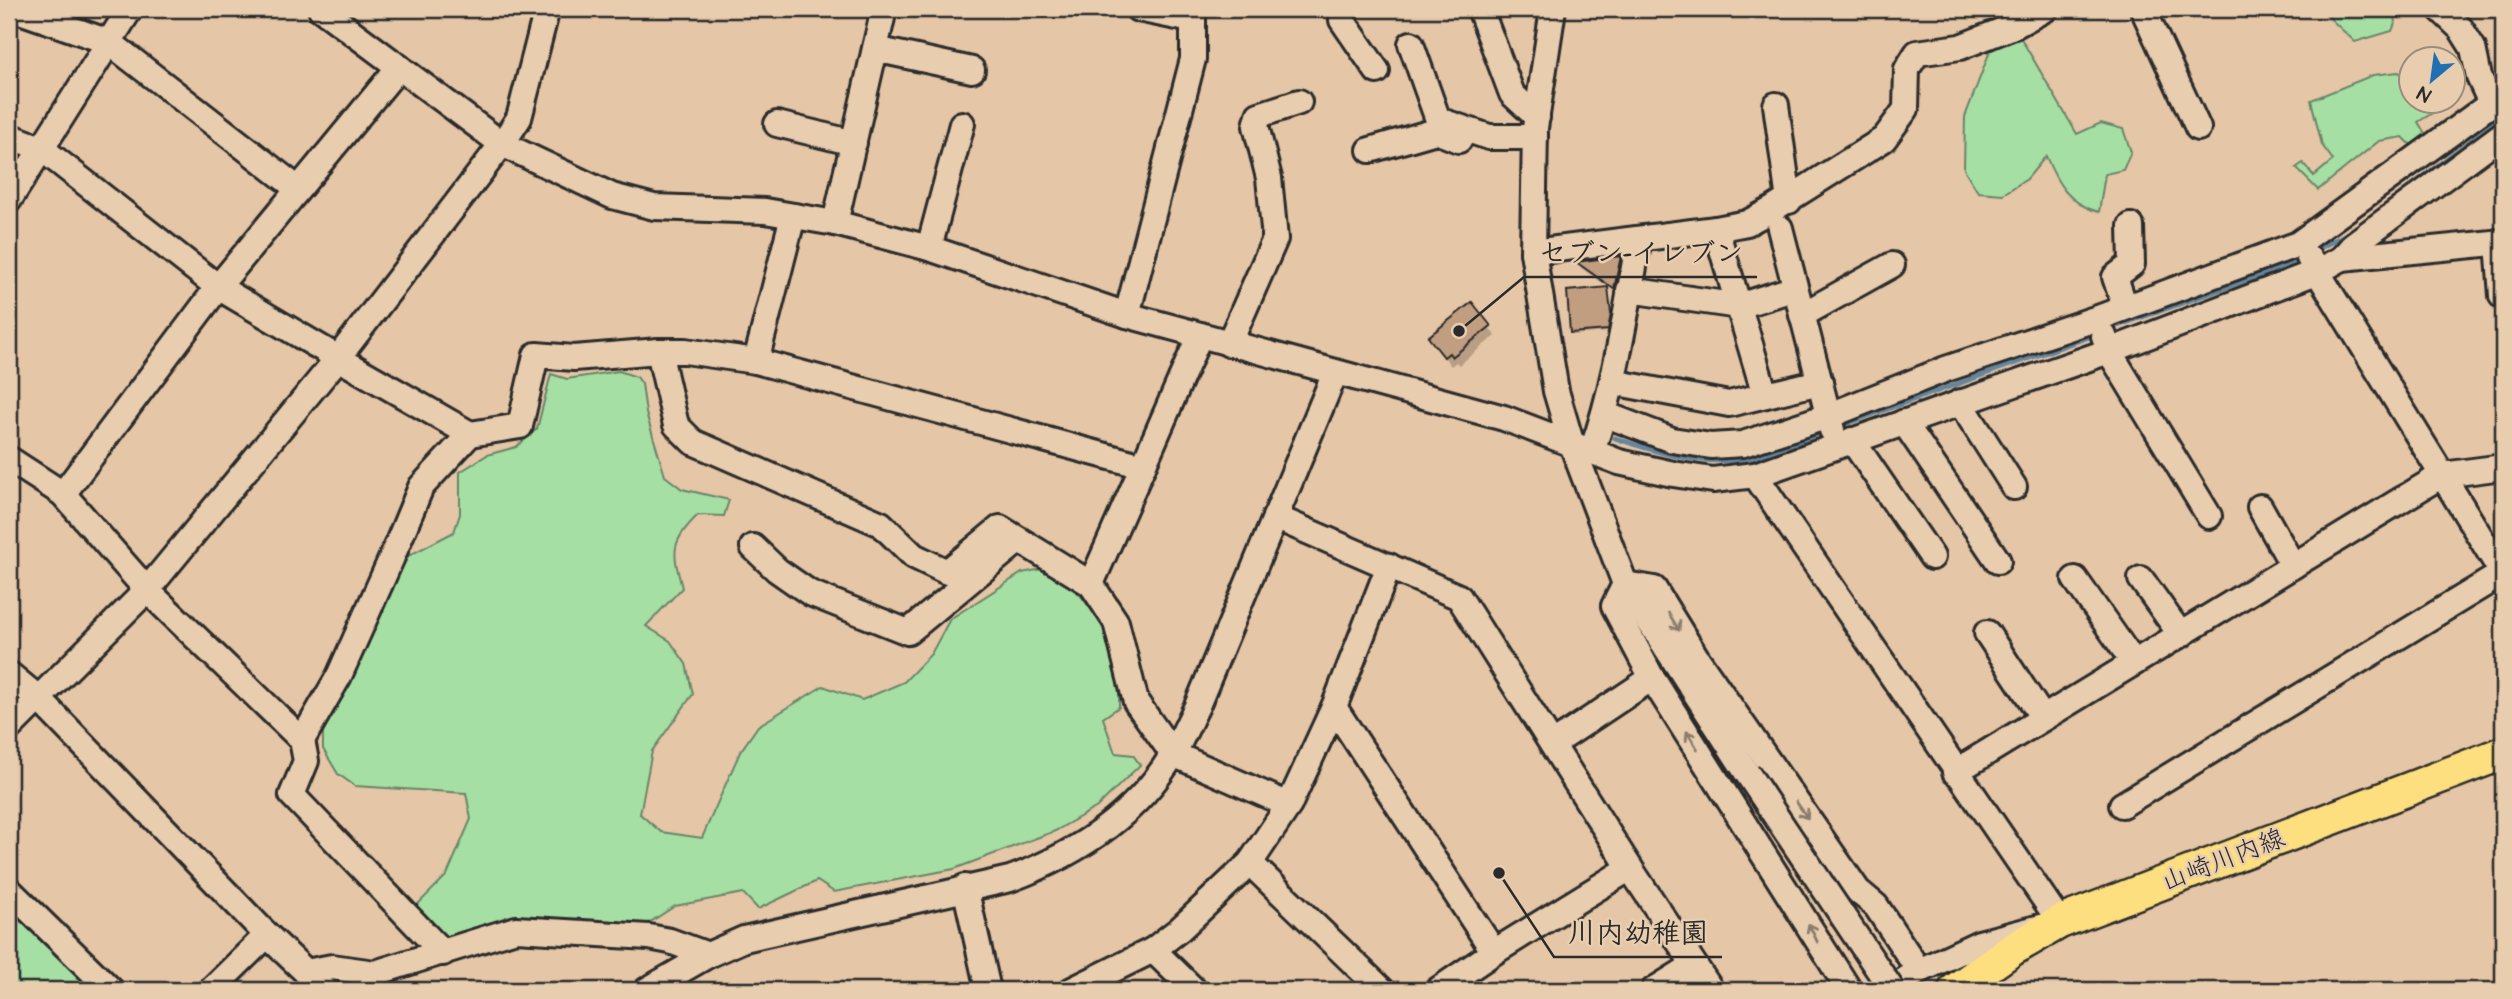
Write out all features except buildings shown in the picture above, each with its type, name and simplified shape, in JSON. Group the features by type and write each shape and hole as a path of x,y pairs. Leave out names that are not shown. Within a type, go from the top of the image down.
{"main road":[{"name":"山崎川内線","path":"1955,990 2013,949 2060,922 2503,753"}],"street":[{"path":"14,9 109,42 298,189"},
{"path":"9,200 130,9"},
{"path":"321,9 502,144 612,196 654,207 765,211 835,223 929,248 1127,316 1504,418 1619,462 1713,480 1755,475 2109,351 2342,258 2501,242 2502,296"},
{"path":"9,728 147,590 338,358 502,144 519,118 547,9"},
{"path":"835,223 884,9"},
{"path":"1127,316 1193,59 1193,15 1138,9"},
{"path":"1480,9 1512,94 1535,136"},
{"path":"1553,9 1535,136 1533,252 1556,391 1581,447 1625,584 1890,990 1919,971 1979,943 2060,922 1955,772 1755,475"},
{"path":"1533,252 1747,223 1789,201 1884,139 1906,109 1907,69 1917,53 1960,47 2014,26 2045,9"},
{"path":"2143,9 2198,128"},
{"path":"1604,414 1672,440 1711,446 1743,444 1828,416 1945,369 2098,318 2298,244 2497,99 2479,76 2473,48 2461,29 2440,9"},
{"path":"1342,20 1372,73 1413,51 1438,120 1489,137 1535,136"},
{"path":"875,49 972,70"},
{"path":"63,495 218,287 398,66"},
{"path":"1229,344 1275,240 1269,178 1256,126 1259,115 1299,102"},
{"path":"1776,105 1789,201"},
{"path":"777,124 854,143"},
{"path":"929,248 962,124"},
{"path":"1370,150 1436,131 1488,151 1535,136"},
{"path":"2342,258 2354,244 2503,134"},
{"path":"9,136 41,148 218,287 470,434"},
{"path":"756,361 793,216"},
{"path":"2125,307 2115,277 2132,264 2131,226"},
{"path":"1780,228 1828,416 1844,443 1932,556"},
{"path":"1716,229 1765,395"},
{"path":"1581,447 1604,414 1639,239"},
{"path":"2122,805 2503,573 2318,269 2298,244"},
{"path":"1802,315 1892,264"},
{"path":"1629,290 1739,306 1783,292"},
{"path":"2098,318 2109,351 2209,516"},
{"path":"1091,584 1200,335"},
{"path":"659,351 676,425 693,442 881,524 914,555 947,572 1000,528 1091,584 1116,622 1136,702 1173,754 1289,805"},
{"path":"302,740 339,676 421,487 470,434 520,426 536,355 573,358 685,351 756,361 1143,466"},
{"path":"647,990 708,955 744,939 1010,879 1034,870 1091,840 1131,807 1149,788 1173,754 1197,706 1335,373"},
{"path":"1612,382 1729,404 1819,382"},
{"path":"1960,402 2014,487"},
{"path":"1904,422 1998,561"},
{"path":"9,459 63,495 147,590 302,740 306,761 292,795 443,953"},
{"path":"1955,772 2442,475 2503,467"},
{"path":"2260,507 2293,566"},
{"path":"1275,517 1459,597 1630,868 1711,990"},
{"path":"753,547 777,570 810,593 908,632 1018,541"},
{"path":"1072,990 1153,950 1189,922 1250,863 1289,805 1334,707 1389,566"},
{"path":"2075,579 2134,663"},
{"path":"2141,579 2181,635"},
{"path":"1625,584 1614,606 1652,678 1849,990"},
{"path":"1625,584 1654,589 1696,657 1858,891 1876,905 1919,971"},
{"path":"1987,633 2043,718"},
{"path":"9,674 38,698 267,935 325,990"},
{"path":"1553,744 1652,678"},
{"path":"1334,707 1494,952"},
{"path":"1250,863 1382,990"},
{"path":"1438,990 1630,868"},
{"path":"965,887 988,990"},
{"path":"9,890 111,990"},
{"path":"306,972 331,967 375,973 516,929 649,937 670,941 708,955"},
{"path":"211,990 267,935"},
{"path":"1153,950 1194,990"},
{"path":"1654,990 1694,965"}],"green space":[{"path":"2320,9 2389,9 2396,21 2392,31 2355,42"},
{"path":"2019,35 2077,134 2101,123 2123,129 2131,152 2123,170 2105,174 2099,212 2080,204 2065,192 2046,156 2027,179 2003,194 1978,192 1964,169 1965,117 1990,51"},
{"path":"2396,72 2396,116 2428,116 2418,122 2428,138 2412,146 2403,137 2379,141 2318,190 2296,168 2303,163 2314,176 2333,160 2322,145 2311,100 2373,75"},
{"path":"619,371 637,377 642,384 646,413 665,476 682,489 729,500 724,516 698,515 682,533 675,556 682,588 646,626 670,641 686,664 693,694 652,751 640,814 661,832 702,838 740,752 758,726 823,686 862,700 904,682 931,654 950,619 1022,573 1042,569 1076,590 1106,628 1119,688 1119,707 1103,718 1115,753 1133,755 1140,765 1097,807 1055,831 954,869 834,892 817,881 758,909 743,893 675,906 641,928 515,916 444,939 414,908 447,875 471,819 466,793 355,786 338,774 323,749 323,732 408,556 454,532 460,514 460,472 487,455 516,447 537,429 551,374 567,379"},
{"path":"9,905 93,990 9,990"}],"waterway":[{"path":"2361,224 2503,116"},
{"path":"2312,252 2350,232"},
{"path":"2106,330 2284,267 2304,257"},
{"path":"1840,426 2097,334"},
{"path":"1615,438 1684,458 1719,461 1755,457 1827,431"}],"place":[{"name":"セブン-イレブン","path":"1459,331"},
{"name":"川内幼稚園","path":"1499,873"}]}
